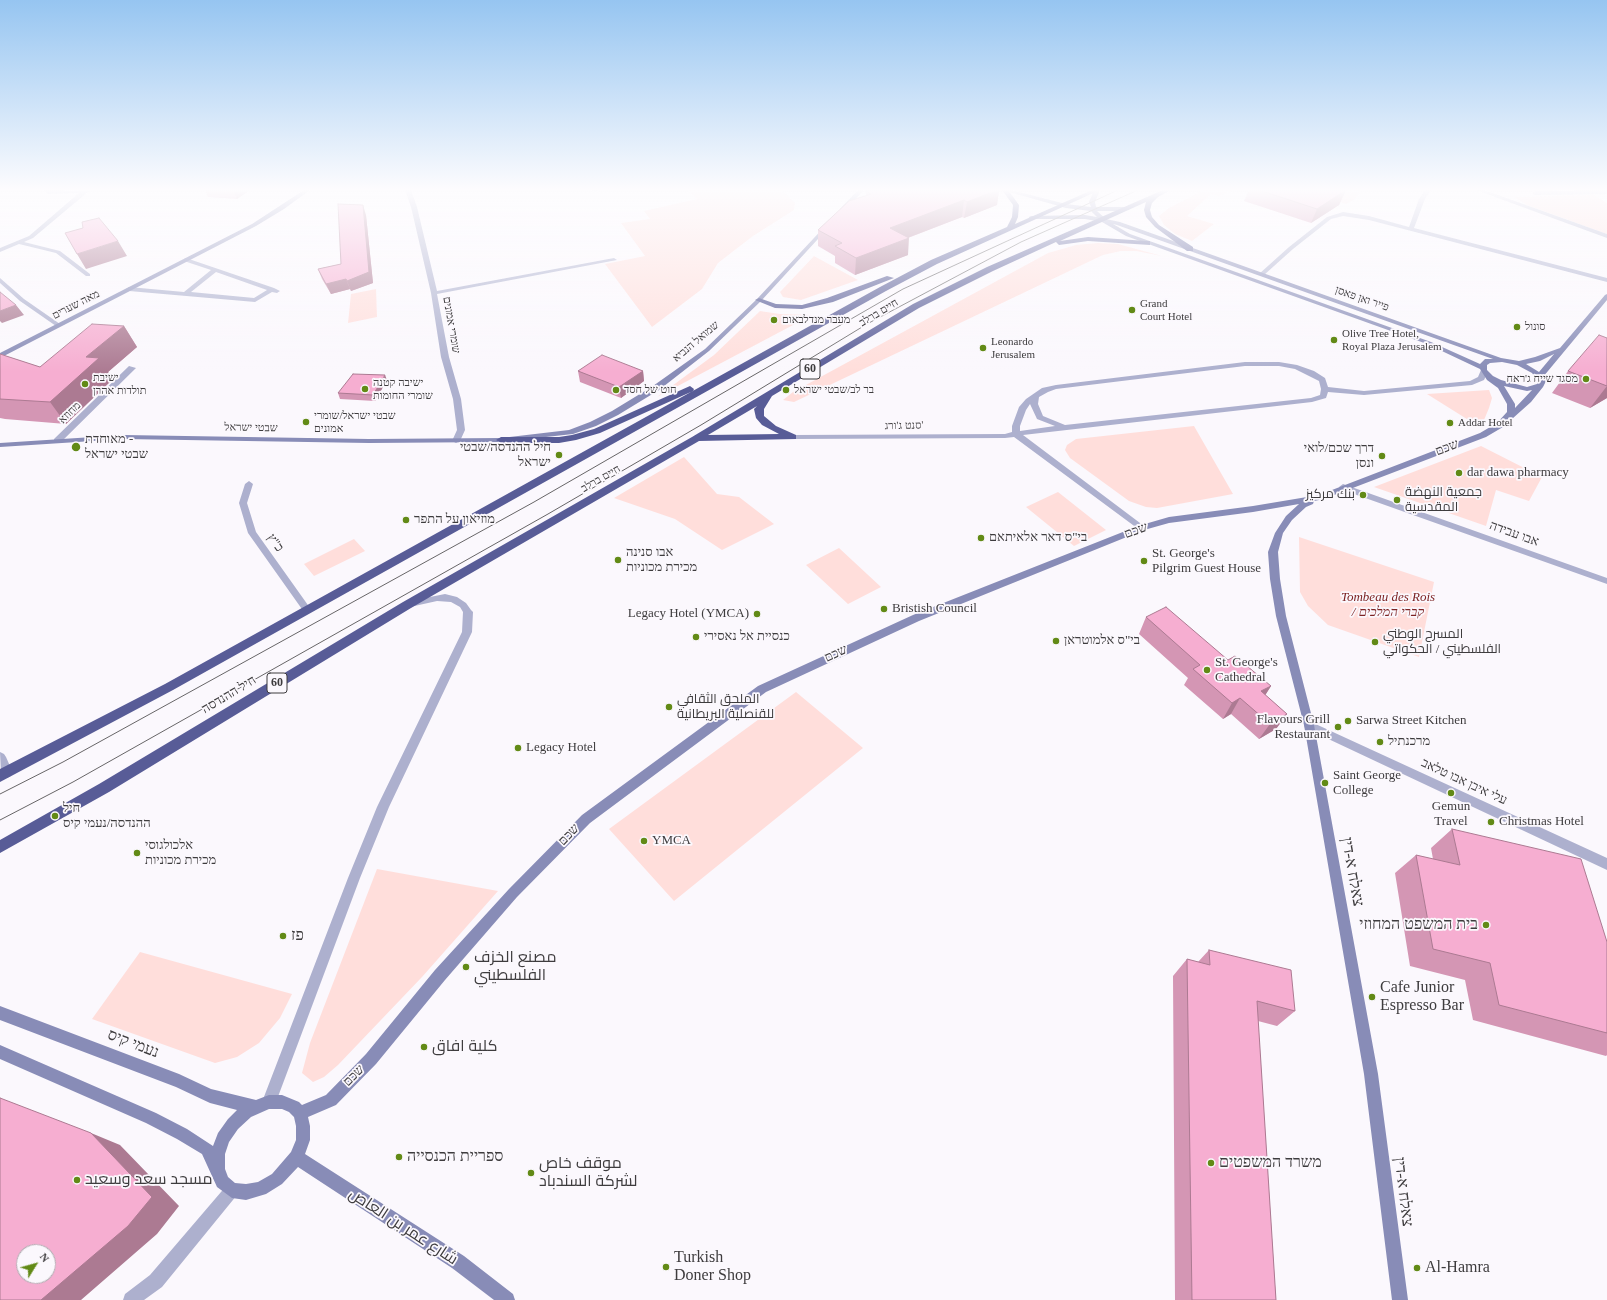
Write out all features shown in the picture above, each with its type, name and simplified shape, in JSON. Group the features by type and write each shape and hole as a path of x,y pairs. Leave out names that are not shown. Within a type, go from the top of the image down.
{"highway":[{"name":"חיים ברלב","path":"307,610 762,356 934,262 959,251"},
{"name":"חיים ברלב","path":"555,520 916,306 952,286 1030,251"},
{"path":"759,300 788,308 813,305 934,262"},
{"path":"501,440 559,440 573,438 597,431 762,356"},
{"path":"771,392 759,409 759,416 773,428 793,437"},
{"path":"695,438 793,437"},
{"name":"חיל ההנדסה","path":"0,847 104,788 407,605 555,520"},
{"path":"4,774 170,687 307,610"}],"street":[{"path":"53,251 58,252 88,275"},
{"name":"מאה שערים","path":"0,356 204,251"},
{"name":"שומרי אמונים","path":"424,251 434,293 445,356 456,392 461,430 456,441"},
{"name":"שמואל הנביא","path":"501,440 570,432 593,424 615,413 656,388 707,350 759,300 805,251"},
{"name":"פייר ואן פאסן","path":"1169,251 1429,343 1483,370"},
{"name":"פייר ואן פאסן","path":"1195,251 1502,360 1519,363"},
{"path":"1262,274 1288,251"},
{"path":"1494,251 1607,280"},
{"path":"129,289 255,300 275,291 186,260"},
{"path":"434,293 614,260"},
{"path":"185,294 216,270"},
{"path":"0,280 22,300 58,325"},
{"path":"1540,376 1607,296"},
{"path":"1519,363 1537,359 1562,348"},
{"path":"1141,528 1016,434 1016,426 1022,409 1036,396 1056,387 1260,364 1279,364 1311,373 1322,380 1325,389 1364,393 1472,382 1481,378 1484,364 1488,361 1502,360"},
{"path":"1490,378 1518,388 1527,388 1540,385 1542,381 1540,376 1535,371 1519,363"},
{"name":"מחוזא","path":"58,441 132,368"},
{"path":"1483,370 1501,387 1511,404 1510,412 1506,420"},
{"name":"שכם","path":"300,1113 331,1100 371,1059 445,969 513,893 586,818 762,689 916,618 1141,528 1169,520 1253,509 1321,497 1483,435 1506,420 1528,400 1540,385"},
{"name":"סנט ג'ורג'","path":"793,437 1005,436 1312,400 1323,396 1325,389"},
{"path":"1036,396 1034,404 1040,417 1065,428"},
{"name":"שבטי ישראל","path":"0,445 124,437 456,441 501,440"},
{"name":"כ\"ץ","path":"249,484 243,503 252,533 307,610"},
{"name":"אבו עבידה","path":"1344,487 1607,581"},
{"name":"צאלח א-דין","path":"1321,497 1303,505 1289,518 1279,533 1273,552 1274,579 1280,610 1309,725 1371,1074 1400,1300"},
{"path":"269,1102 354,878 413,743 467,632 468,612 463,605 454,600 445,597 407,605"},
{"name":"עלי איבן אבו טלאב","path":"1309,725 1607,864"},
{"path":"0,757 4,774"},
{"name":"נעמי קיס","path":"0,1013 179,1081 210,1096 254,1107"},
{"path":"0,1052 151,1118 182,1134 207,1149 222,1182 232,1190 246,1192 261,1189 276,1179 289,1167 296,1157 303,1140 304,1126 300,1113 294,1107 282,1102 269,1102 254,1107 233,1124 223,1138 218,1154 217,1169"},
{"name":"شارع عمر بن العاص","path":"296,1157 458,1262 507,1300"},
{"path":"131,1300 156,1281 232,1190"}],"green space":[{"path":"641,251 734,251 718,263 702,289 652,327 605,264 645,256"},
{"path":"1056,251 1142,251 1162,256 1136,251 1121,251 1103,255 794,402 783,400 793,392 1048,253"},
{"path":"814,256 858,280 801,300 783,297 780,292"},
{"path":"376,289 377,317 348,323 351,294"},
{"path":"760,311 780,314 812,315 657,397 714,355"},
{"path":"1489,390 1492,398 1489,408 1484,420 1478,426 1427,394"},
{"path":"1194,426 1233,494 1157,508 1146,507 1129,501 1070,458 1065,450 1067,445 1076,439"},
{"path":"1481,446 1542,477 1529,501 1496,490 1486,526 1374,487"},
{"path":"684,457 717,494 739,497 774,524 722,550 675,519 614,498"},
{"path":"1058,492 1106,530 1074,546 1026,507"},
{"name":"Tombeau des Rois / קברי המלכים","path":"1299,537 1434,582 1419,657 1328,625 1308,606 1300,592"},
{"path":"354,539 365,551 314,576 304,564"},
{"path":"839,548 881,587 848,604 806,565"},
{"path":"796,692 863,748 674,901 609,829"},
{"path":"377,869 498,891 422,977 338,1065 324,1077 313,1082 302,1073 310,1043"},
{"path":"140,952 292,994 280,1018 259,1043 237,1057 215,1063 92,1019"}],"building":[{"path":"75,251 88,251 77,254"},
{"path":"340,251 367,251 369,272 347,281 346,279 326,284 318,269 341,264"},
{"path":"843,251 875,251 856,258"},
{"path":"0,292 16,305 0,311"},
{"path":"92,324 124,326 86,357 99,358 50,402 0,399 0,354 40,367"},
{"path":"1599,335 1607,338 1607,386 1568,371"},
{"path":"602,355 643,371 619,387 578,371"},
{"name":"ישיבה קטנה שומרי החומות","path":"353,374 385,375 373,395 338,393"},
{"path":"1166,607 1228,660 1235,656 1271,686 1261,691 1287,714 1270,724 1240,698 1232,703 1193,669 1200,665 1146,617"},
{"name":"בית המשפט המחוזי","path":"1452,829 1581,859 1607,942 1607,1033 1499,1005 1490,963 1433,949 1416,855 1460,865"},
{"name":"משרד המשפטים","path":"1209,950 1291,970 1295,1011 1257,1001 1276,1300 1192,1300 1187,959 1210,965"},
{"name":"مسجد سعد وسعيد","path":"0,1098 91,1133 152,1197 128,1226 41,1300 0,1300"}],"tram line":[{"path":"0,794 63,762 534,502 903,289 986,251"},
{"path":"0,820 73,782 548,514 701,425 867,324 1005,251"}],"place":[{"name":"Grand Court Hotel","path":"1132,310"},
{"name":"מעבר מנדלבאום","path":"774,320"},
{"name":"סונול","path":"1517,327"},
{"name":"Olive Tree Hotel, Royal Plaza Jerusalem","path":"1334,340"},
{"name":"Leonardo Jerusalem","path":"983,348"},
{"name":"מסגד שייח ג'ראח","path":"1586,379"},
{"name":"ישיבת תולדות אהרן","path":"85,384"},
{"name":"ישיבה קטנה שומרי החומות","path":"365,389"},
{"name":"חוט של חסד","path":"616,390"},
{"name":"בר לב/שבטי ישראל","path":"786,390"},
{"name":"שבטי ישראל/שומרי אמונים","path":"306,422"},
{"name":"Addar Hotel","path":"1450,423"},
{"name":"מאוחדת - שבטי ישראל","path":"76,447"},
{"name":"חיל ההנדסה/שבטי ישראל","path":"559,455"},
{"name":"דרך שכם/לואי ונסן","path":"1382,456"},
{"name":"dar dawa pharmacy","path":"1459,473"},
{"name":"بنك مركيز","path":"1363,495"},
{"name":"جمعية النهضة المقدسية","path":"1397,500"},
{"name":"מוזיאון על התפר","path":"406,520"},
{"name":"בי\"ס דאר אלאיתאם","path":"981,538"},
{"name":"אבו סנינה מכירת מכוניות","path":"618,560"},
{"name":"St. George's Pilgrim Guest House","path":"1144,561"},
{"name":"Bristish Council","path":"884,609"},
{"name":"Legacy Hotel (YMCA)","path":"757,614"},
{"name":"כנסיית אל נאסירי","path":"696,637"},
{"name":"בי\"ס אלמוטראן","path":"1056,641"},
{"name":"المسرح الوطني الفلسطيني / الحكواتي","path":"1375,642"},
{"name":"St. George's Cathedral","path":"1207,670"},
{"name":"الملحق الثقافي للقنصلية البريطانية","path":"669,707"},
{"name":"Sarwa Street Kitchen","path":"1348,721"},
{"name":"Flavours Grill Restaurant","path":"1338,727"},
{"name":"מרכנתיל","path":"1380,742"},
{"name":"Legacy Hotel","path":"518,748"},
{"name":"Saint George College","path":"1325,783"},
{"name":"Gemun Travel","path":"1451,793"},
{"name":"חיל ההנדסה/נעמי קיס","path":"55,816"},
{"name":"Christmas Hotel","path":"1491,822"},
{"name":"YMCA","path":"644,841"},
{"name":"אלכולגוסי מכירת מכוניות","path":"137,853"},
{"name":"בית המשפט המחוזי","path":"1486,925"},
{"name":"פז","path":"283,936"},
{"name":"مصنع الخزف الفلسطيني","path":"466,967"},
{"name":"Cafe Junior Espresso Bar","path":"1372,997"},
{"name":"كلية افاق","path":"424,1047"},
{"name":"ספריית הכנסייה","path":"399,1157"},
{"name":"משרד המשפטים","path":"1211,1163"},
{"name":"موقف خاص لشركة السندباد","path":"531,1173"},
{"name":"مسجد سعد وسعيد","path":"77,1180"},
{"name":"Turkish Doner Shop","path":"666,1267"},
{"name":"Al-Hamra","path":"1417,1268"}]}
